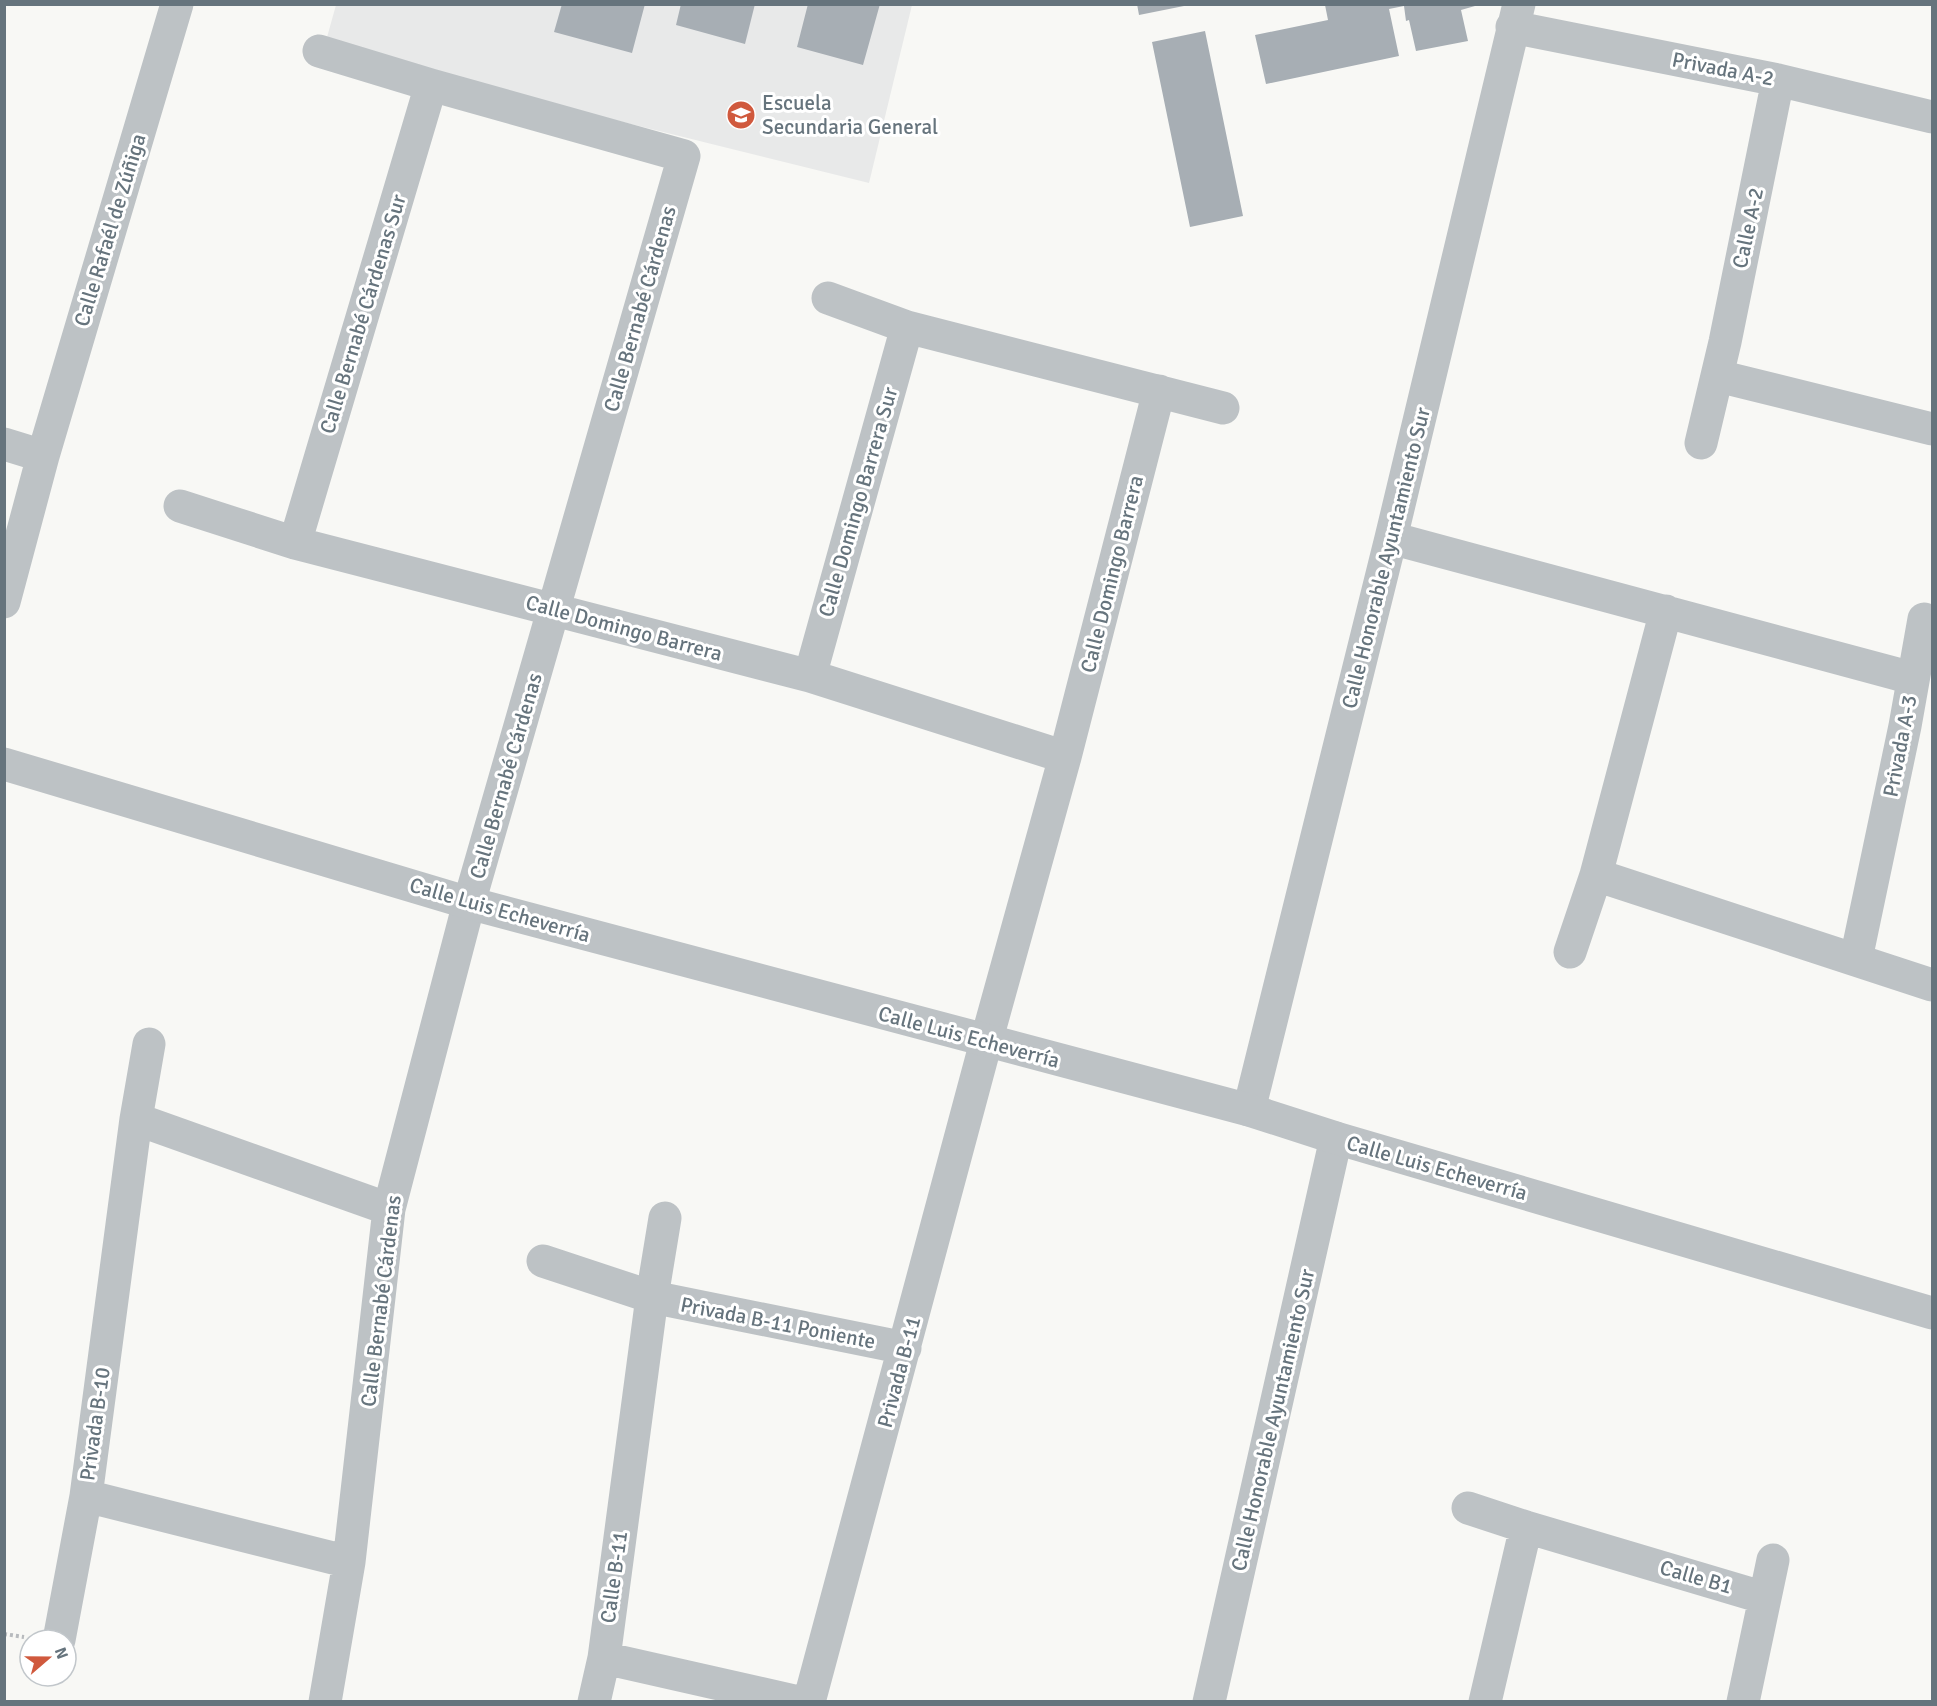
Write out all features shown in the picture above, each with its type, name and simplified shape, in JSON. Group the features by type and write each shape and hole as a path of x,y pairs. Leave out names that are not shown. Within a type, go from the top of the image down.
{"street":[{"name":"Calle Rafaél de Zúñiga","path":"4,602 43,456 173,6"},
{"name":"Privada A-2","path":"1515,16 1932,117"},
{"name":"Calle Honorable Ayuntamiento Sur","path":"1249,1110 1391,537 1515,16"},
{"path":"319,51 431,85"},
{"name":"Calle A-2","path":"1701,443 1718,376 1778,80"},
{"name":"Calle Bernabé Cárdenas Sur","path":"296,543 431,85"},
{"name":"Calle Bernabé Cárdenas","path":"325,1701 349,1562 389,1209 470,903 684,156 431,85"},
{"path":"828,298 907,327 1223,408"},
{"name":"Calle Domingo Barrera Sur","path":"810,676 907,327"},
{"path":"1718,376 1932,429"},
{"name":"Calle Domingo Barrera","path":"986,1042 1065,757 1159,391"},
{"path":"4,444 43,456"},
{"name":"Calle Domingo Barrera","path":"180,506 296,543 810,676 1065,757"},
{"name":"Privada A-3","path":"1391,537 1912,678 1905,726 1856,959"},
{"path":"1570,952 1596,875 1666,611"},
{"path":"1912,678 1924,619"},
{"name":"Calle Luis Echeverría","path":"4,764 470,903 986,1042 1249,1110 1336,1138 1932,1313"},
{"path":"1596,875 1932,985"},
{"name":"Privada B-11","path":"809,1701 986,1042"},
{"name":"Privada B-10","path":"148,1044 86,1496 349,1562"},
{"path":"136,1119 389,1209"},
{"name":"Calle Honorable Ayuntamiento Sur","path":"1209,1701 1336,1138"},
{"path":"652,1298 665,1218"},
{"name":"Privada B-11 Poniente","path":"543,1261 652,1298 905,1348"},
{"name":"Calle B-11","path":"594,1701 604,1658 652,1298"},
{"path":"61,1628 86,1496"},
{"name":"Calle B1","path":"1468,1508 1765,1598"},
{"path":"1485,1701 1526,1527"},
{"path":"1743,1701 1773,1560"},
{"path":"604,1658 799,1701"}],"shaded area":[{"name":"Escuela Secundaria General","path":"336,5 912,5 869,183 324,48"}],"building":[{"path":"562,4 645,4 632,53 554,32"},
{"path":"681,4 755,4 745,44 676,25"},
{"path":"808,4 880,4 863,65 797,47"},
{"path":"1137,4 1184,4 1184,6 1139,15"},
{"path":"1482,4 1461,10 1468,41 1416,51 1409,20 1406,21 1404,6 1389,9 1399,56 1266,84 1255,35 1328,20 1325,5"},
{"path":"1205,31 1243,216 1190,227 1152,42"}],"place":[{"name":"Escuela Secundaria General","path":"741,115"}]}
